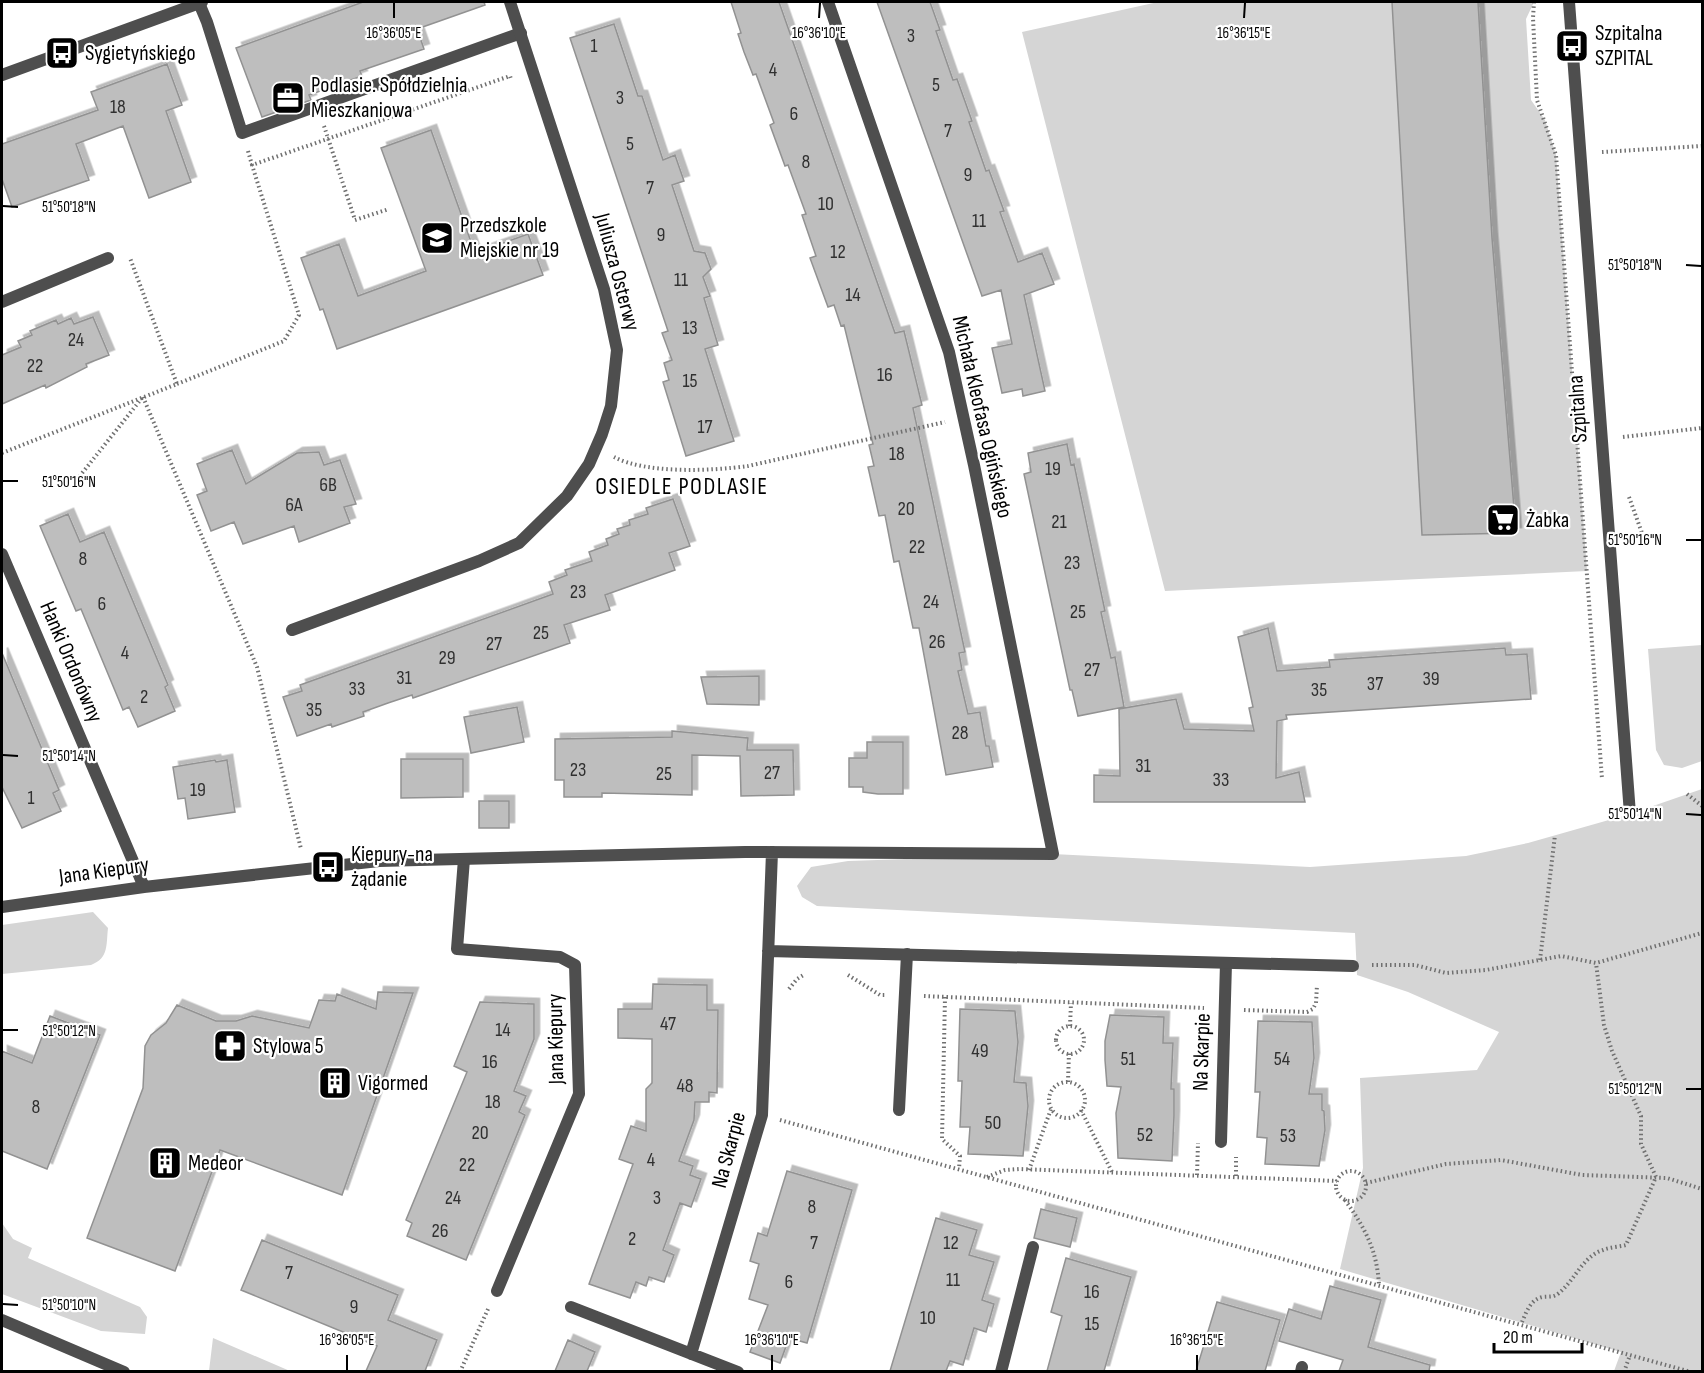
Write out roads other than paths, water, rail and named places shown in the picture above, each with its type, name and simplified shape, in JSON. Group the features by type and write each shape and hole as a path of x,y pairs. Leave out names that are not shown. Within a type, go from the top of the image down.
{"street":[{"path":"2,75 201,2 242,133 521,33"},
{"name":"Juliusza Osterwy","path":"292,630 468,565 519,543 567,496 589,464 611,406 616,351 604,289 510,2"},
{"name":"Michała Kleofasa Ogińskiego","path":"828,2 949,352 1053,854"},
{"name":"Szpitalna","path":"1569,2 1630,814"},
{"path":"2,302 108,258"},
{"name":"Hanki Ordonówny","path":"2,554 144,887"},
{"name":"Jana Kiepury","path":"2,907 144,887 379,861 772,852 1053,854"},
{"name":"Na Skarpie","path":"691,1354 762,1115 772,852"},
{"name":"Jana Kiepury","path":"464,859 457,949 560,957 575,965 579,1094 497,1291"},
{"path":"768,951 1353,966"},
{"path":"899,1110 907,954"},
{"name":"Na Skarpie","path":"1221,1142 1226,963"},
{"path":"1001,1371 1033,1247"},
{"path":"571,1307 738,1371"},
{"path":"2,1320 124,1371"}],"place":[{"name":"Szpitalna SZPITAL","path":"1572,46"},
{"name":"Sygietyńskiego","path":"62,53"},
{"name":"Podlasie. Spółdzielnia Mieszkaniowa","path":"288,98"},
{"name":"Przedszkole Miejskie nr 19","path":"437,238"},
{"name":"Żabka","path":"1503,520"},
{"name":"Kiepury-na żądanie","path":"328,867"},
{"name":"Stylowa 5","path":"230,1046"},
{"name":"Vigormed","path":"335,1083"},
{"name":"Medeor","path":"165,1163"}],"district":[{"name":"OSIEDLE PODLASIE","path":"682,486"}]}
